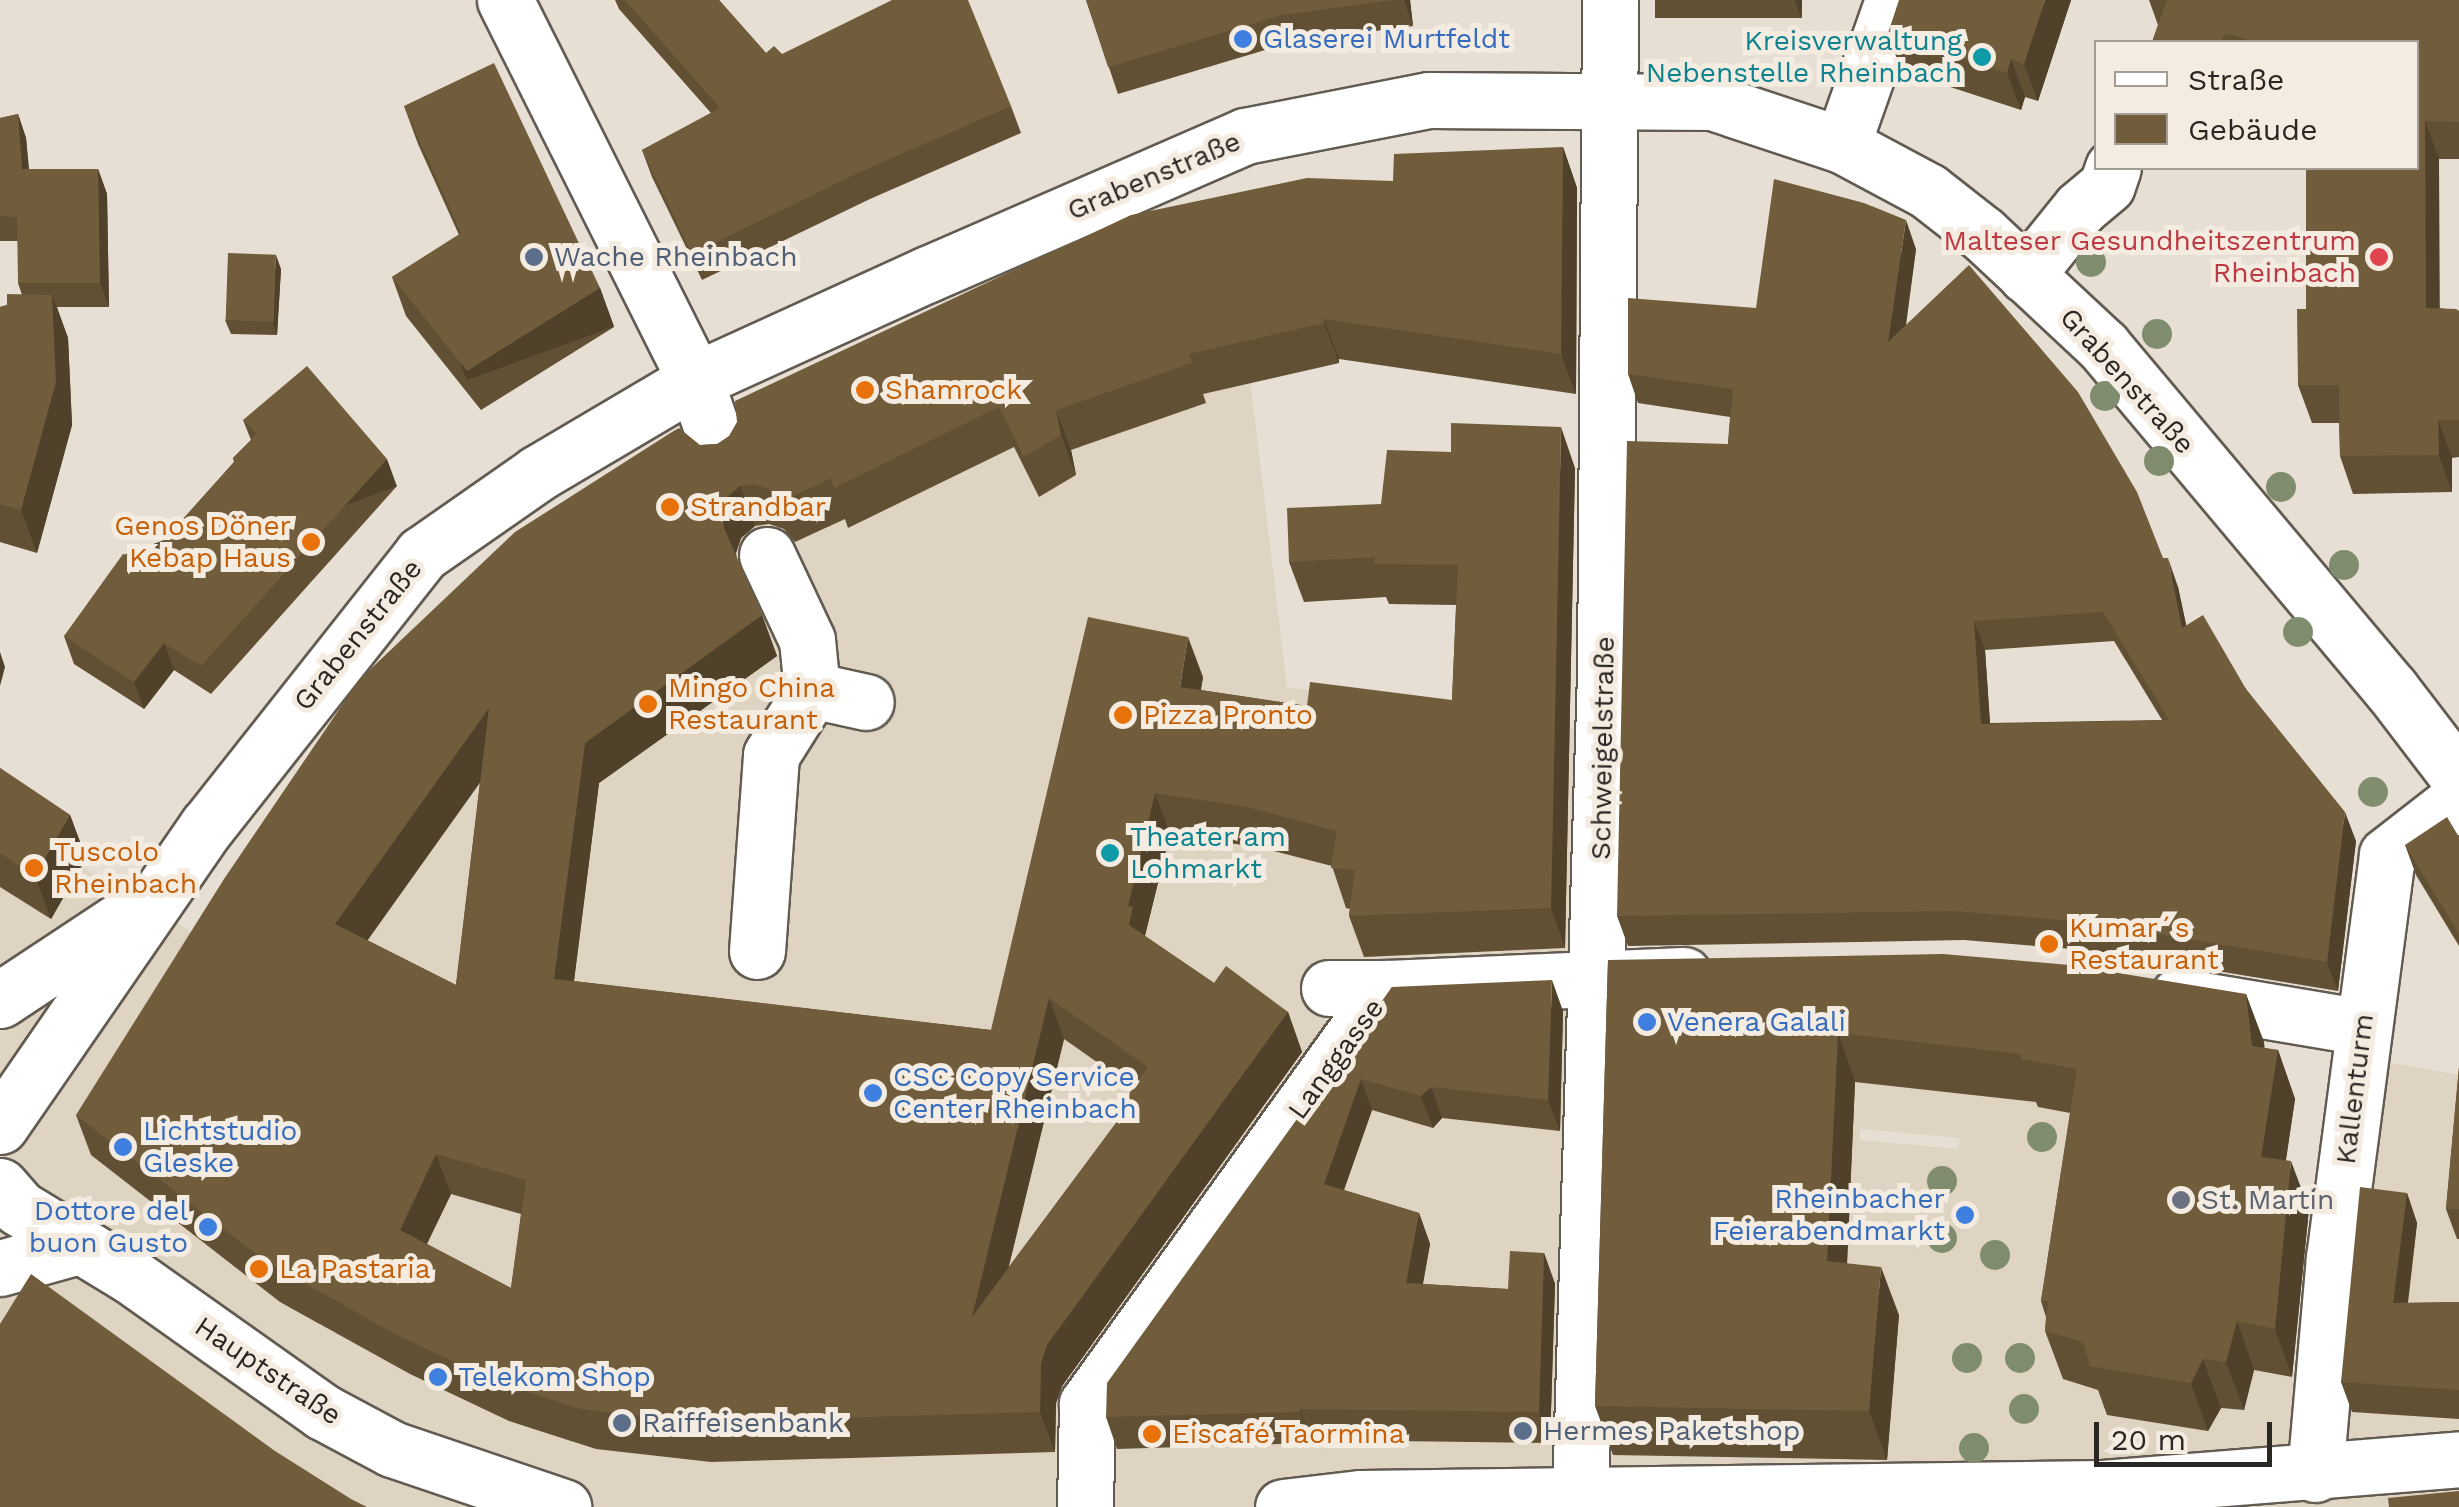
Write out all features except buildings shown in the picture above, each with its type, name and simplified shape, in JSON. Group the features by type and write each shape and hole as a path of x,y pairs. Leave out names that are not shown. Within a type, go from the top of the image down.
{"main road":[{"path":"505,0 695,380 721,455"},
{"name":"Schweigelstraße","path":"1590,1500 1605,653 1606,98 1610,0"},
{"path":"1842,146 1894,0"},
{"name":"Grabenstraße","path":"0,1126 169,887 208,825 422,554 538,472 695,380 1246,136 1429,100 1606,98 1712,102 1842,146 1928,191 2102,346 2391,689 2459,778"},
{"path":"2026,275 2080,208 2108,185 2112,170"},
{"path":"757,950 771,755 812,690 808,640 766,556"},
{"path":"812,690 866,702"},
{"name":"Kallenturm","path":"2315,1474 2334,1258 2387,856 2459,799"},
{"path":"0,1000 169,887"},
{"name":"Langgasse","path":"1085,1507 1087,1404 1387,988 1729,974"},
{"path":"1329,988 1387,988"},
{"path":"2130,988 2363,1027"},
{"name":"Hauptstraße","path":"0,1186 18,1208 131,1276 323,1412 375,1440 531,1499 564,1507"},
{"path":"0,1268 78,1246"},
{"path":"1284,1507 1361,1498 2212,1495 2315,1474 2459,1459"}],"shaded area":[{"path":"1230,212 1287,687 1596,731 1583,992 2041,1085 2039,1107 2094,1118 2221,1408 2244,1410 2254,1370 2303,1380 2290,1455 1899,1468 1890,1463 1888,1477 2299,1463 2347,1055 2459,1075 2459,1507 0,1507 0,819 204,939 454,608","holes":["1860,1129 1960,1138 1958,1149 1860,1140"]}],"place":[{"name":"Glaserei Murtfeldt","path":"1243,39"},
{"name":"Kreisverwaltung Nebenstelle Rheinbach","path":"1982,57"},
{"name":"Wache Rheinbach","path":"534,257"},
{"name":"Malteser Gesundheitszentrum Rheinbach","path":"2379,257"},
{"name":"Shamrock","path":"865,390"},
{"name":"Strandbar","path":"670,507"},
{"name":"Genos Döner Kebap Haus","path":"311,542"},
{"name":"Mingo China Restaurant","path":"648,704"},
{"name":"Pizza Pronto","path":"1123,715"},
{"name":"Theater am Lohmarkt","path":"1110,853"},
{"name":"Tuscolo Rheinbach","path":"34,868"},
{"name":"Kumar´s Restaurant","path":"2049,944"},
{"name":"Venera Galali","path":"1647,1022"},
{"name":"CSC Copy Service Center Rheinbach","path":"873,1093"},
{"name":"Lichtstudio Gleske","path":"123,1147"},
{"name":"St. Martin","path":"2181,1200"},
{"name":"Rheinbacher Feierabendmarkt","path":"1965,1215"},
{"name":"Dottore del buon Gusto","path":"208,1227"},
{"name":"La Pastaria","path":"259,1269"},
{"name":"Telekom Shop","path":"438,1377"},
{"name":"Raiffeisenbank","path":"622,1423"},
{"name":"Hermes Paketshop","path":"1523,1431"},
{"name":"Eiscafé Taormina","path":"1152,1434"}]}
